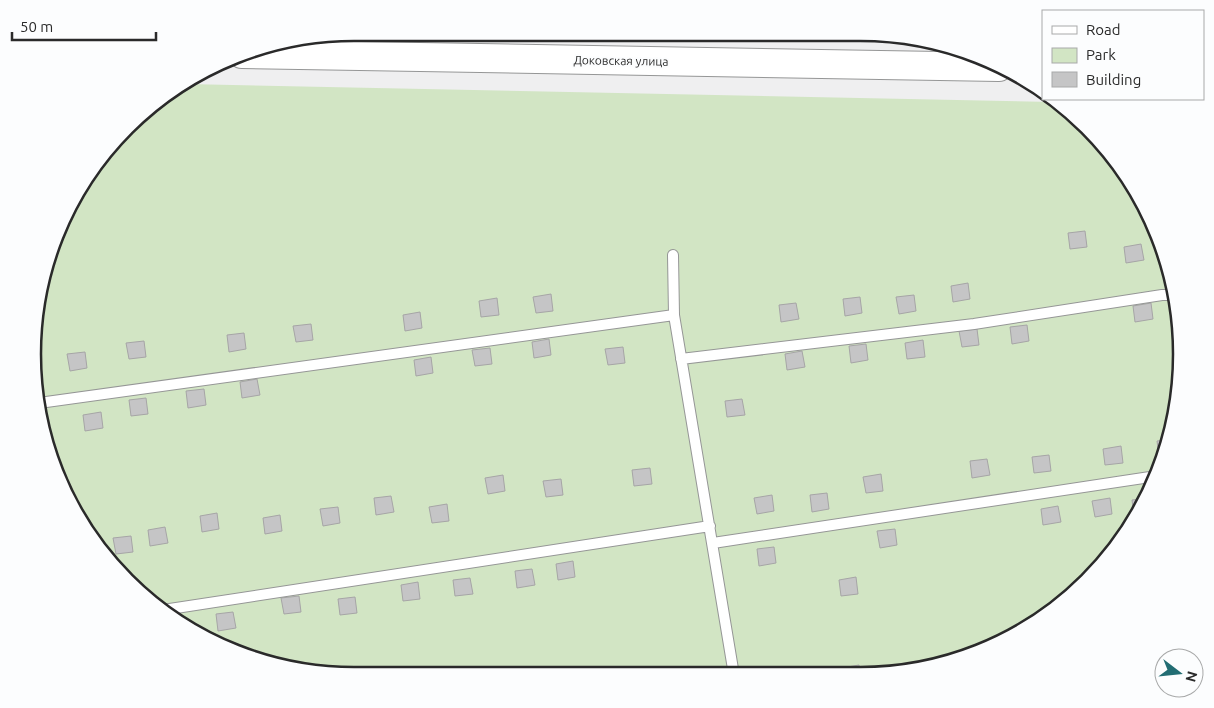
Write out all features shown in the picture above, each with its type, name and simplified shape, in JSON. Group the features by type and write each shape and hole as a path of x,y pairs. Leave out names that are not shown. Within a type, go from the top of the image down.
{"street":[{"name":"Доковская улица","path":"265,54 983,67"}],"lane":[{"path":"673,255 674,315 733,667"},
{"path":"681,358 974,324 1167,295"},
{"path":"45,403 674,315"},
{"path":"712,543 1147,477"},
{"path":"173,609 710,526"}],"green space":[{"path":"803,41 851,41 851,42"},
{"path":"196,84 1044,102 1081,133 1120,180 1149,234 1162,273 1170,313 1173,354 1172,374 1167,415 1149,474 1120,528 1095,560 1066,589 1034,614 980,643 921,661 860,667 354,667 293,661 234,643 180,614 148,589 119,560 94,528 65,474 58,455 47,415 42,374 42,334 47,293 65,234 83,198 106,164 133,133 164,106"}],"building":[{"path":"1085,231 1087,247 1070,249 1068,233"},
{"path":"1141,244 1144,260 1126,263 1124,247"},
{"path":"968,283 970,299 953,302 951,286"},
{"path":"551,294 553,311 536,313 533,297"},
{"path":"914,295 916,311 899,314 896,297"},
{"path":"860,297 862,313 845,316 843,299"},
{"path":"497,298 499,315 481,317 479,301"},
{"path":"796,303 799,319 781,322 779,305"},
{"path":"1151,303 1153,319 1135,322 1133,306"},
{"path":"420,312 422,328 405,331 403,315"},
{"path":"311,324 313,340 296,342 293,326"},
{"path":"1027,325 1029,341 1012,344 1010,327"},
{"path":"977,329 979,345 962,347 959,331"},
{"path":"244,333 246,349 229,352 227,335"},
{"path":"549,339 551,355 534,358 532,342"},
{"path":"923,340 925,357 907,359 905,343"},
{"path":"144,341 146,357 129,359 126,343"},
{"path":"866,344 868,360 851,363 849,346"},
{"path":"623,347 625,363 608,365 605,349"},
{"path":"490,348 492,364 475,366 472,350"},
{"path":"802,351 805,367 787,370 785,354"},
{"path":"85,352 87,368 70,371 67,354"},
{"path":"431,357 433,373 416,376 414,360"},
{"path":"257,379 260,395 242,398 240,382"},
{"path":"204,389 206,405 188,408 186,391"},
{"path":"146,398 148,414 131,416 129,400"},
{"path":"742,399 745,415 727,417 725,401"},
{"path":"101,412 103,428 85,431 83,415"},
{"path":"1121,446 1123,463 1105,465 1103,449"},
{"path":"1049,455 1051,471 1034,473 1032,457"},
{"path":"987,459 990,475 972,478 970,461"},
{"path":"650,468 652,484 634,486 632,470"},
{"path":"881,474 883,491 866,493 863,477"},
{"path":"503,475 505,491 488,494 485,478"},
{"path":"561,479 563,495 546,497 543,481"},
{"path":"827,493 829,509 812,512 810,495"},
{"path":"772,495 774,511 757,514 754,498"},
{"path":"391,496 394,512 376,515 374,498"},
{"path":"1110,498 1112,514 1095,517 1092,501"},
{"path":"447,504 449,521 432,523 429,507"},
{"path":"1058,506 1061,522 1043,525 1041,509"},
{"path":"338,507 340,523 323,526 320,509"},
{"path":"217,513 219,529 202,532 200,516"},
{"path":"280,515 282,531 265,534 263,518"},
{"path":"165,527 168,543 150,546 148,530"},
{"path":"895,529 897,545 880,548 877,531"},
{"path":"131,536 133,552 116,554 113,538"},
{"path":"774,547 776,563 759,566 757,549"},
{"path":"573,561 575,577 558,580 556,564"},
{"path":"532,569 535,585 517,588 515,571"},
{"path":"856,577 858,594 841,596 839,580"},
{"path":"470,578 473,594 455,596 453,580"},
{"path":"418,582 420,599 403,601 401,585"},
{"path":"299,596 301,612 284,614 281,598"},
{"path":"355,597 357,613 340,615 338,599"},
{"path":"233,612 236,628 218,631 216,614"}]}
